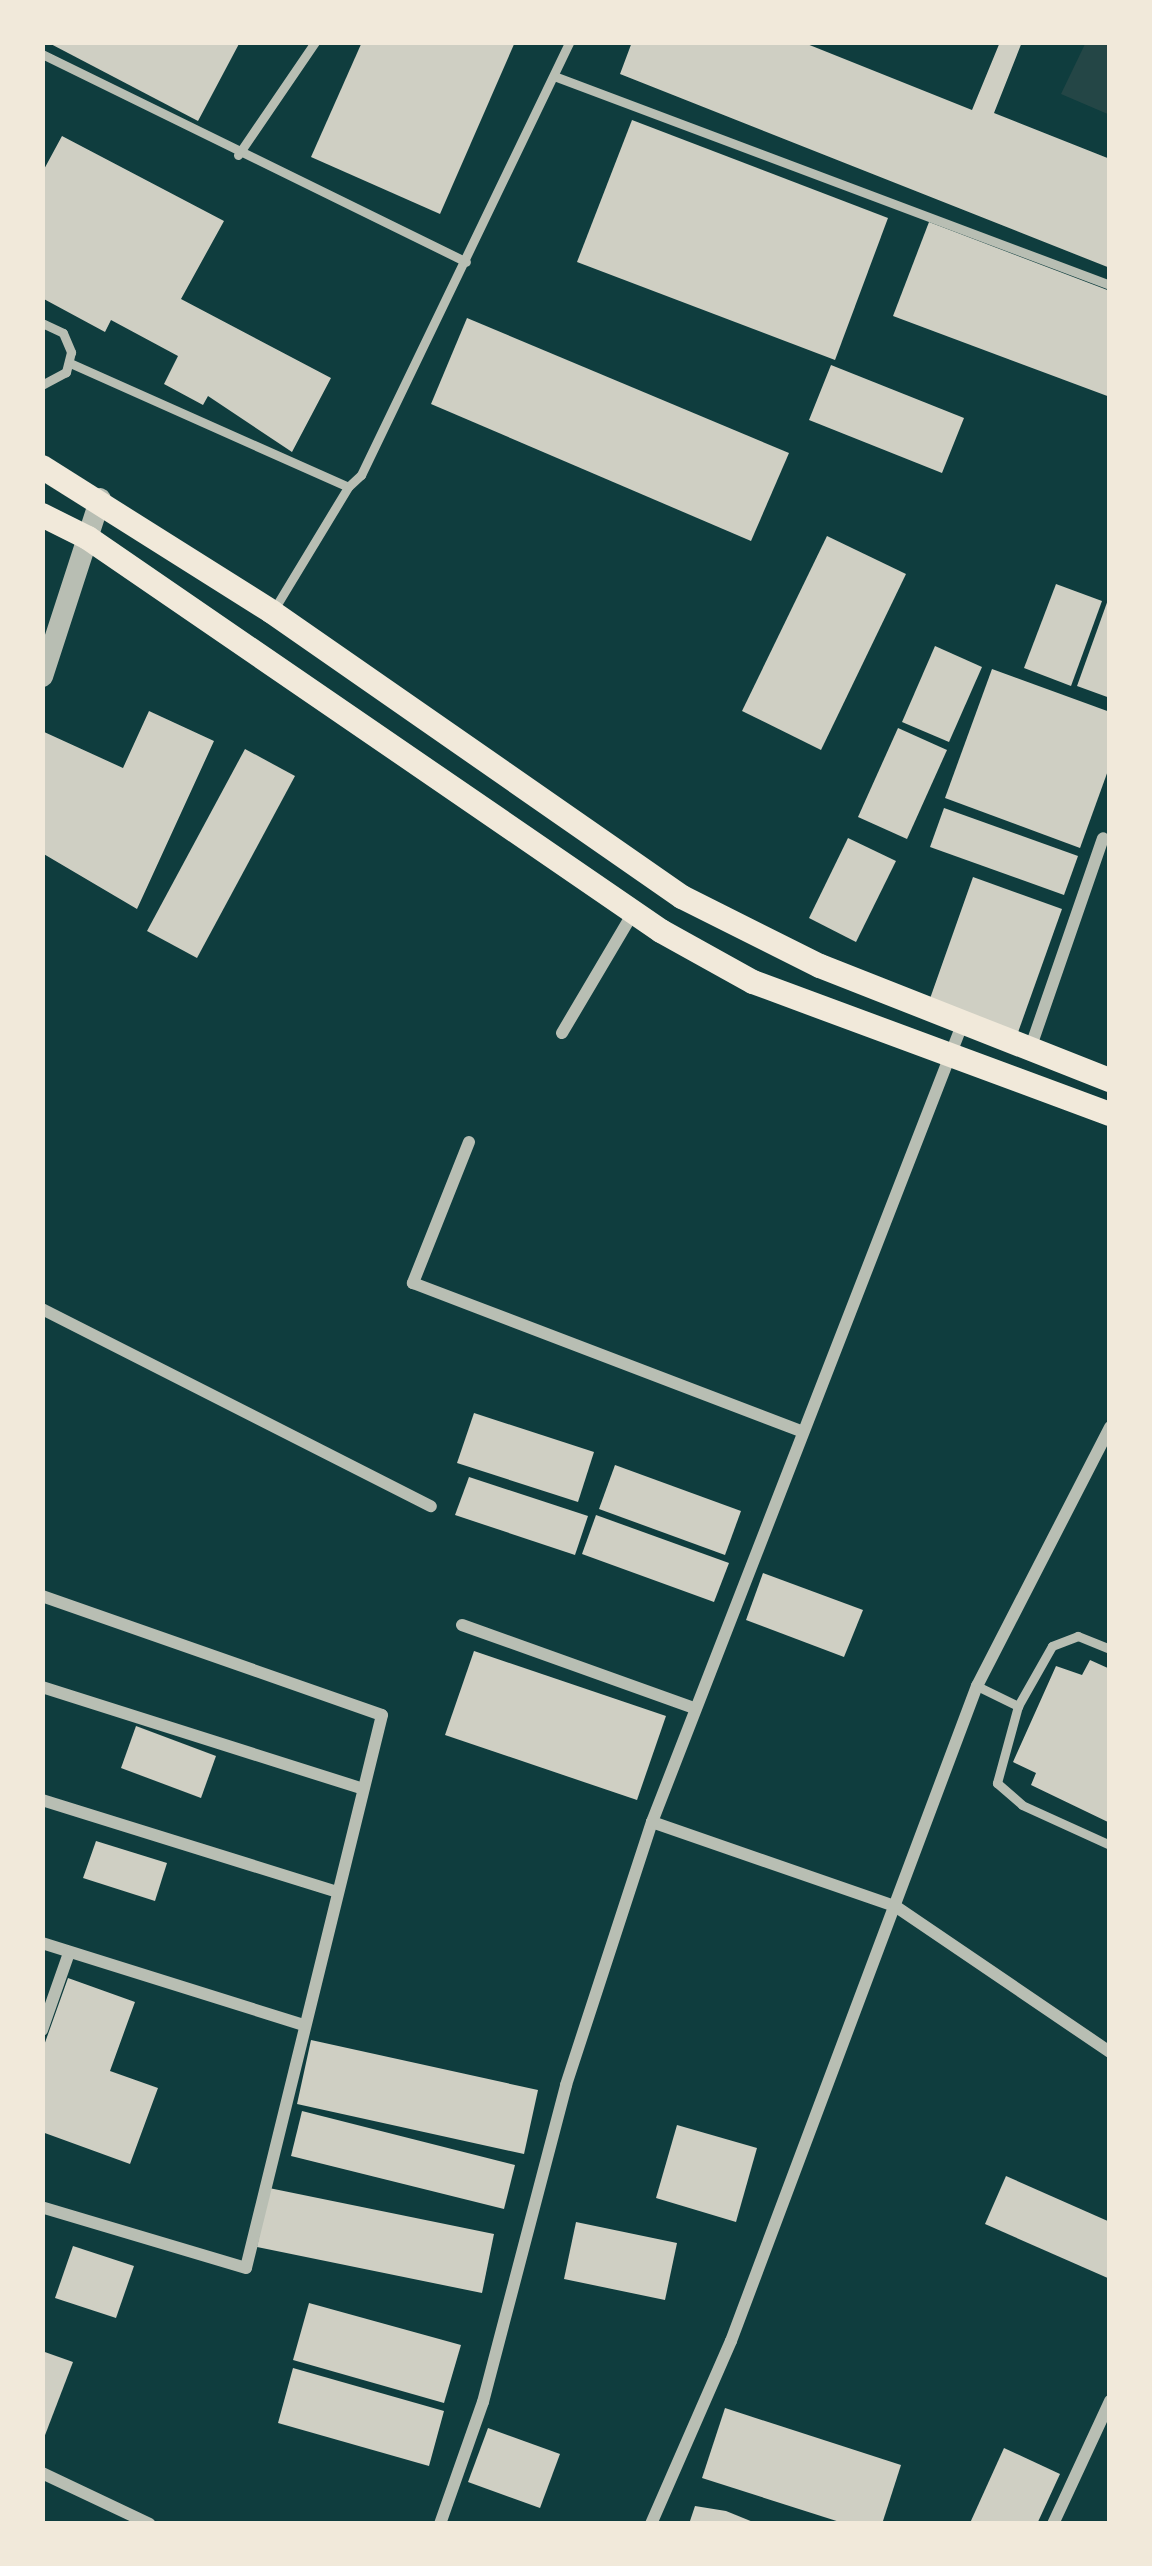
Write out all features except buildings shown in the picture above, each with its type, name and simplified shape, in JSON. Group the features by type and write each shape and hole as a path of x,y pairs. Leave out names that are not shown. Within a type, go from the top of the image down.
{"main road":[{"path":"42,466 100,498 272,612 682,897 962,1025 1110,1080"},
{"path":"42,515 88,538 633,913 753,982 1110,1114"}],"street":[{"path":"42,676 100,498"},
{"path":"1029,1051 1103,838"},
{"path":"562,1034 633,913"},
{"path":"440,2524 483,2402 566,2085 652,1822 800,1431 962,1025"},
{"path":"469,1142 413,1283 800,1431"},
{"path":"42,1309 431,1506"},
{"path":"651,2524 731,2341 977,1686 1110,1427"},
{"path":"42,1596 382,1715 246,2268 42,2207"},
{"path":"462,1625 694,1708"},
{"path":"42,1687 362,1789"},
{"path":"42,1800 337,1892"},
{"path":"652,1822 895,1906 1110,2052"},
{"path":"42,1943 304,2025"},
{"path":"42,2030 69,1953"},
{"path":"1053,2524 1110,2401"},
{"path":"42,2473 150,2524"}],"lane":[{"path":"238,155 315,42"},
{"path":"272,612 348,488 466,262 569,42"},
{"path":"42,54 238,155 466,262"},
{"path":"554,76 1110,284"},
{"path":"42,323 63,333 70,363"},
{"path":"70,363 348,488"},
{"path":"42,386 70,363"},
{"path":"1110,1648 1063,1638 1018,1706 997,1783 1022,1805 1110,1845"},
{"path":"977,1686 1018,1706"}],"shaded area":[{"path":"1086,42 1110,42 1110,115 1061,94"}]}
